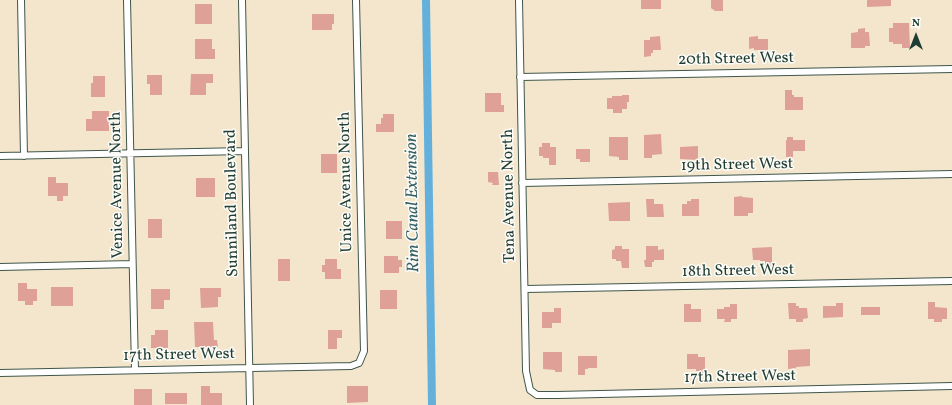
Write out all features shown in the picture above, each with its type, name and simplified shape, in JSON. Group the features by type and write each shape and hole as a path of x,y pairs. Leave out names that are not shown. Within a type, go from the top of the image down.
{"street":[{"path":"21,0 24,156"},
{"name":"Venice Avenue North","path":"127,0 135,370"},
{"name":"Sunniland Boulevard","path":"242,0 250,405"},
{"name":"Unice Avenue North","path":"356,0 364,351 359,363"},
{"name":"Tena Avenue North","path":"519,0 526,371 530,390"},
{"name":"20th Street West","path":"520,77 952,69"},
{"path":"0,156 245,151"},
{"name":"19th Street West","path":"522,183 952,174"},
{"path":"0,267 132,264"},
{"name":"18th Street West","path":"525,289 952,281"},
{"name":"17th Street West","path":"0,373 351,366 359,363"},
{"name":"17th Street West","path":"530,390 537,395 557,395 952,386"}],"building":[{"path":"641,0 661,0 661,9 641,9"},
{"path":"711,0 723,0 723,11 715,11 711,8"},
{"path":"867,0 891,0 891,6 867,7"},
{"path":"195,4 212,4 212,24 195,24"},
{"path":"312,14 334,14 334,24 332,24 332,30 312,30"},
{"path":"893,23 909,23 910,48 902,48 902,44 893,44 893,42 889,42 889,28 893,28"},
{"path":"865,28 865,32 869,32 870,46 865,46 865,48 851,48 851,33 858,32 858,29"},
{"path":"660,36 661,50 653,50 651,56 644,57 644,40 650,40 650,37"},
{"path":"758,36 758,39 768,39 768,50 754,50 754,48 749,49 749,37"},
{"path":"195,39 212,39 212,49 215,49 215,59 195,59"},
{"path":"191,74 213,74 213,83 206,83 206,95 190,95"},
{"path":"147,75 162,75 162,95 150,95 150,84 147,84"},
{"path":"93,76 105,76 105,97 91,97 91,83 93,83"},
{"path":"785,90 792,90 792,95 794,95 794,97 803,97 803,110 785,110"},
{"path":"485,93 501,93 501,105 504,105 504,112 485,112"},
{"path":"629,95 627,109 622,109 622,113 613,113 613,109 607,109 607,98"},
{"path":"92,111 109,111 109,131 86,131 86,119 92,119"},
{"path":"383,114 394,114 394,132 376,132 376,124 381,124"},
{"path":"661,134 662,154 652,155 652,158 644,158 644,135"},
{"path":"609,137 628,137 628,160 619,160 619,157 609,156"},
{"path":"787,137 793,137 793,140 805,140 805,151 793,151 793,157 786,157"},
{"path":"542,143 550,143 550,147 556,147 556,165 549,165 549,158 539,156 539,147 542,147"},
{"path":"698,146 698,160 680,159 680,147"},
{"path":"576,149 590,149 590,162 580,162 580,159 576,159"},
{"path":"321,154 337,154 337,173 321,173"},
{"path":"488,172 498,172 499,185 492,185 493,183 488,182"},
{"path":"48,177 56,177 56,183 68,183 68,196 63,196 63,201 57,201 57,196 48,196"},
{"path":"196,178 215,178 215,197 196,197"},
{"path":"742,196 753,198 753,213 748,213 748,216 734,216 734,197"},
{"path":"646,199 654,199 654,204 663,204 664,217 647,217"},
{"path":"691,199 699,199 699,216 682,216 682,204 687,204 687,201 691,201"},
{"path":"630,202 630,221 609,221 608,203"},
{"path":"148,219 162,219 162,238 148,238"},
{"path":"386,221 402,221 402,239 386,239"},
{"path":"615,246 622,246 622,249 629,249 629,268 622,268 621,261 612,259 612,250 615,249"},
{"path":"646,246 658,246 658,250 664,249 664,260 654,260 654,262 652,262 652,267 645,267 644,260 646,260"},
{"path":"772,247 772,267 765,267 765,261 753,260 752,248"},
{"path":"384,256 398,256 398,260 402,260 402,267 399,267 399,273 384,273"},
{"path":"278,259 290,259 290,281 278,281"},
{"path":"325,259 337,259 337,269 341,269 341,279 325,279 325,272 322,272 322,265 325,265"},
{"path":"18,283 27,283 27,289 37,289 37,301 33,301 33,305 25,305 25,301 18,301"},
{"path":"51,287 73,287 73,306 51,306"},
{"path":"200,288 221,288 221,297 218,297 218,307 201,308"},
{"path":"151,289 170,289 170,300 164,300 164,309 151,309"},
{"path":"380,290 397,290 397,309 380,309"},
{"path":"928,302 935,302 935,307 947,308 947,319 942,319 942,322 934,322 934,319 928,319"},
{"path":"788,303 796,303 796,306 799,306 799,308 807,308 808,318 803,319 803,322 796,322 796,319 789,319"},
{"path":"836,303 843,303 843,317 823,318 823,306 836,306"},
{"path":"684,304 691,304 691,309 701,309 701,322 684,322"},
{"path":"730,304 737,304 737,319 731,319 731,322 724,322 725,319 717,319 717,309 730,307"},
{"path":"861,307 880,307 880,315 861,315"},
{"path":"554,308 561,308 561,323 552,323 552,328 542,328 542,312 554,312"},
{"path":"194,322 213,322 214,340 217,340 218,347 195,347"},
{"path":"155,330 168,330 168,348 151,348 151,335 155,335"},
{"path":"328,330 342,330 342,338 337,338 337,349 328,349"},
{"path":"810,349 810,366 788,369 788,350"},
{"path":"543,352 562,352 562,372 543,369"},
{"path":"687,354 698,354 698,357 705,357 705,373 698,373 696,369 687,369"},
{"path":"578,356 597,356 597,368 585,369 585,375 578,375"},
{"path":"201,386 210,386 210,393 222,393 222,405 201,405"},
{"path":"347,386 368,386 368,402 347,403"},
{"path":"134,389 152,389 152,405 134,405"},
{"path":"165,393 187,393 187,404 165,404"}],"waterway":[{"name":"Rim Canal Extension","path":"426,0 432,405"}]}
